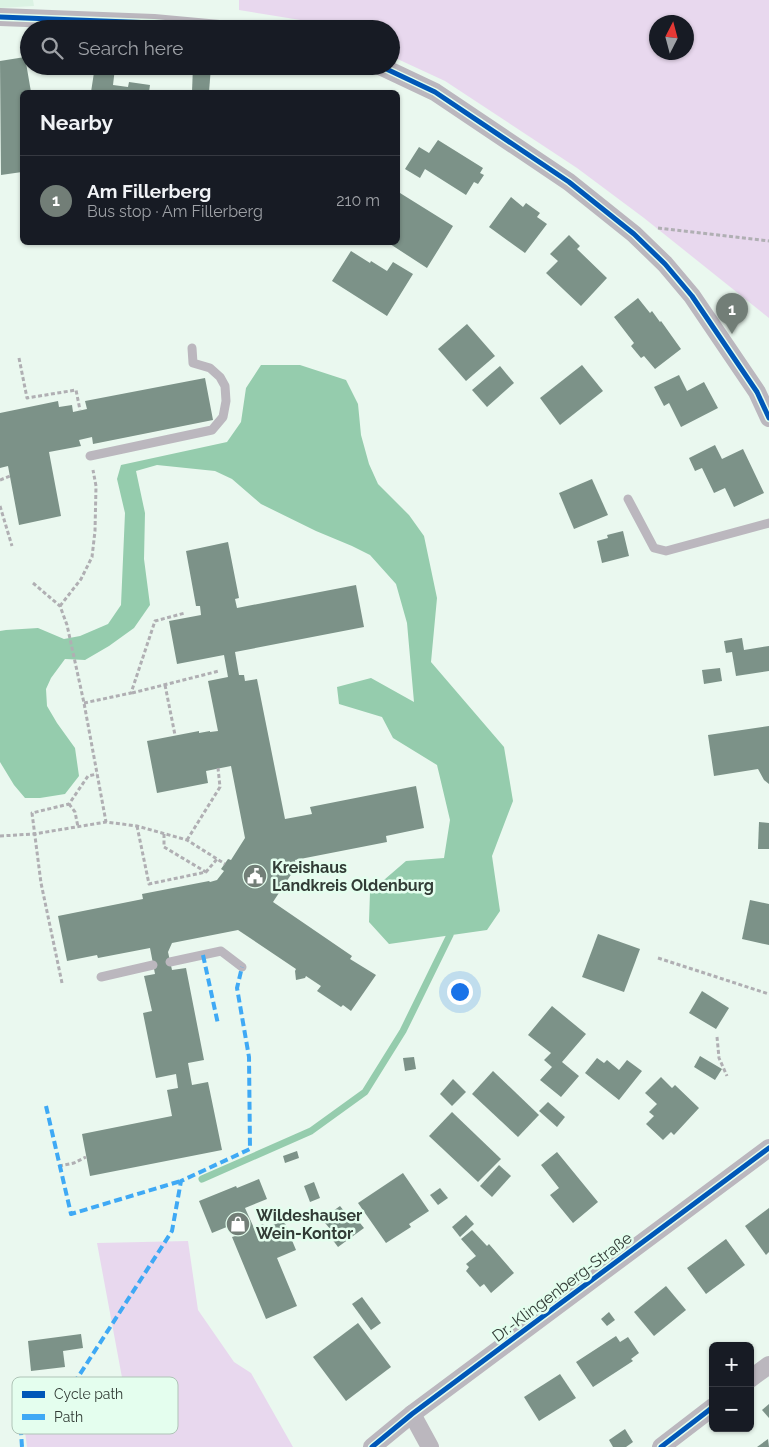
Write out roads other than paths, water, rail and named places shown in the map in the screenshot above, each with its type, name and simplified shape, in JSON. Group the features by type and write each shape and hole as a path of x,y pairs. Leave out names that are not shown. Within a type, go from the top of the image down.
{"street":[{"path":"0,17 77,20"},
{"path":"399,75 435,92 569,182 634,234 692,296 756,392 769,418"},
{"name":"Dr.-Klingenberg-Straße","path":"372,1447 412,1414 769,1148"},
{"path":"754,1376 769,1365"},
{"path":"661,1447 709,1410"},
{"path":"412,1414 430,1447"}],"lane":[{"path":"90,456 212,430 223,417 226,401 225,386 220,377 210,368 192,363 192,348"},
{"path":"628,499 654,548 666,551 769,523"},
{"path":"170,962 221,951 242,967"},
{"path":"101,977 153,965"}],"waterway":[{"path":"202,1179 311,1131 365,1092 403,1031 450,935"}],"place":[{"name":"Am Fillerberg","path":"732,334"},
{"name":"Kreishaus Landkreis Oldenburg","path":"255,876"},
{"name":"Wildeshauser Wein-Kontor","path":"238,1224"}]}
